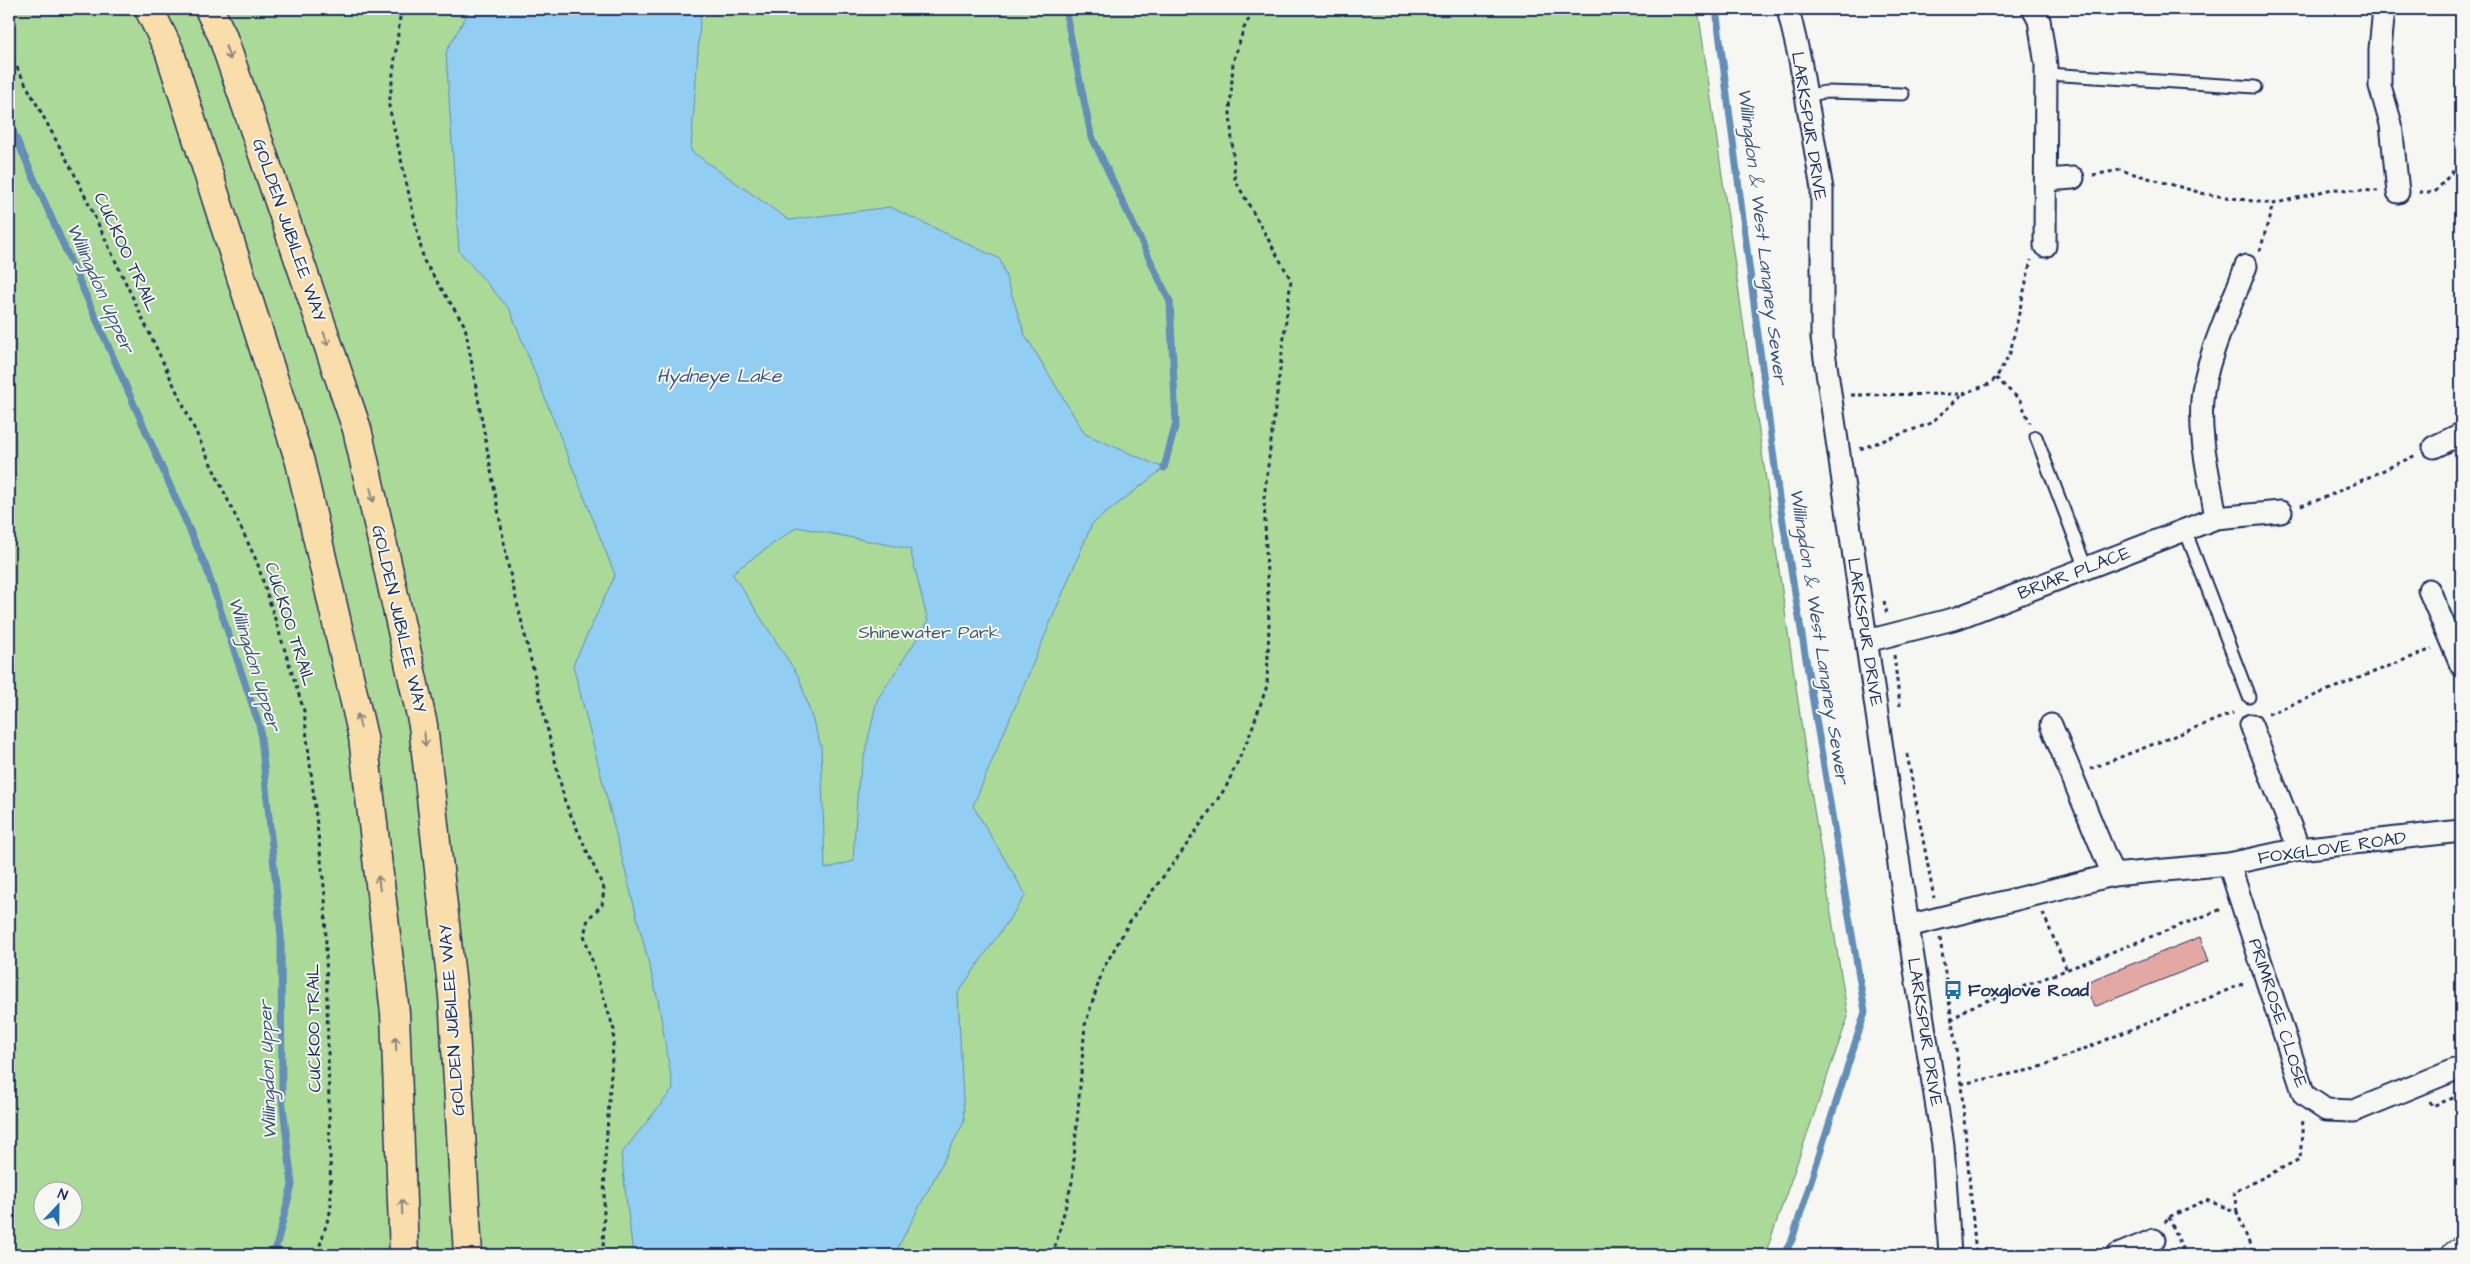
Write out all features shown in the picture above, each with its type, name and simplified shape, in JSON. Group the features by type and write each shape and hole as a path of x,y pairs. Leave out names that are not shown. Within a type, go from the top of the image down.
{"highway":[{"path":"149,9 169,50 300,462 363,737 395,1013 404,1255"},
{"name":"GOLDEN JUBILEE WAY","path":"209,9 222,35 357,429 423,725 454,996 468,1255"}],"main road":[{"path":"2456,1255 2461,1251"}],"street":[{"name":"LARKSPUR DRIVE","path":"1788,9 1806,96 1822,189 1822,338 1908,926 1943,1145 1950,1255"},
{"path":"2033,9 2039,20 2047,74 2045,246"},
{"path":"2384,9 2380,49 2380,86 2391,124 2398,192"},
{"path":"2047,180 2073,178"},
{"path":"2216,518 2203,437 2202,400 2210,366 2246,266"},
{"path":"2434,447 2461,434"},
{"name":"BRIAR PLACE","path":"1867,640 1957,618 2216,518 2281,512"},
{"path":"2429,590 2461,665"},
{"path":"2251,709 2299,849"},
{"path":"2051,725 2113,875"},
{"name":"FOXGLOVE ROAD","path":"1908,926 2113,875 2229,864 2299,849 2461,831"},
{"name":"PRIMROSE CLOSE","path":"2229,864 2304,1095 2326,1110 2354,1111 2454,1070"},
{"path":"2118,1255 2154,1240"}],"lane":[{"path":"2047,74 2254,87"},
{"path":"1806,96 1825,92 1903,94"},
{"path":"2036,437 2086,568"},
{"path":"2185,530 2251,709"}],"path":[{"path":"401,9 390,106 424,261 465,326 508,565 565,802 604,889 602,905 588,919 584,935 614,1030 605,1160 603,1255"},
{"path":"1053,1255 1072,1182 1077,1134 1079,1079 1085,1025 1103,969 1132,918 1181,853 1226,787 1250,737 1267,686 1269,623 1264,498 1291,280 1235,180 1230,113 1233,62 1244,28 1254,9"},
{"name":"CUCKOO TRAIL","path":"9,53 76,177 257,562 304,711 325,915 331,1208 317,1255"},
{"path":"2073,178 2120,170 2204,194 2273,204 2332,189 2435,192 2461,162"},
{"path":"2246,266 2260,250 2273,204"},
{"path":"1845,395 1963,394 1989,384 1996,378 2010,353 2030,260 2045,246"},
{"path":"1996,378 2020,400 2036,437"},
{"path":"1853,452 1931,423 1963,394"},
{"path":"2281,512 2326,497 2434,447"},
{"path":"2071,777 2251,709 2260,701 2265,716 2451,642"},
{"path":"2035,894 2067,970"},
{"path":"1951,1022 1966,1009 2241,901"},
{"path":"1962,1084 2035,1069 2265,975"},
{"path":"2251,1255 2253,1254 2237,1212 2234,1192 2300,1159 2304,1095"},
{"path":"2154,1240 2169,1217 2206,1200 2237,1212"}],"green space":[{"name":"Shinewater Park","path":"9,9 1698,9 1811,791 1848,1017 1765,1255 9,1255"}],"water":[{"name":"Hydneye Lake","path":"470,9 701,9 691,151 789,220 890,207 1000,259 1025,335 1085,434 1164,468 1092,524 973,806 1026,895 958,993 964,1122 894,1255 633,1255 621,1154 673,1089 658,1000 573,665 615,575 510,310 459,251 446,52","holes":["797,527 910,549 928,622 877,700 858,784 853,861 825,869 821,746 799,677 732,573"]}],"building":[{"path":"2200,937 2209,961 2094,1007 2084,983"}],"waterway":[{"path":"1065,9 1091,135 1170,302 1176,423 1164,468"},
{"name":"Willingdon & West Langney Sewer","path":"1716,9 1779,498 1865,1012 1792,1240 1783,1255"},
{"name":"Willingdon Upper","path":"9,122 206,567 260,728 281,936 282,1098 292,1185 274,1255"}],"place":[{"name":"Foxglove Road","path":"1953,990"}]}
